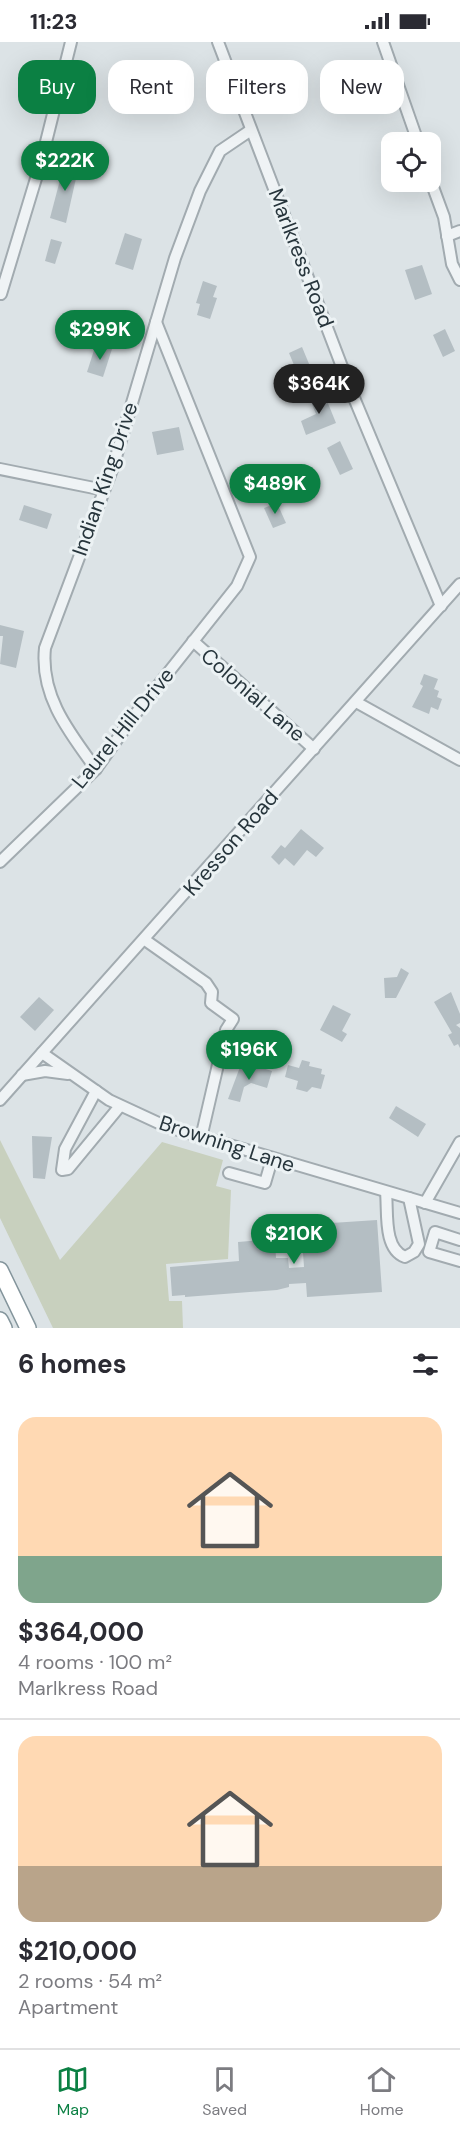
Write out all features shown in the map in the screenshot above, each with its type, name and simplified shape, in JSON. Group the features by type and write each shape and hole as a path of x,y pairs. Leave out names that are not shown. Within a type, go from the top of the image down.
{"highway":[{"path":"0,1270 28,1328"},
{"path":"0,1320 4,1328"}],"street":[{"path":"1,294 41,162 71,42"},
{"name":"Marlkress Road","path":"218,42 352,393 441,606"},
{"path":"383,42 414,132"},
{"name":"Indian King Drive","path":"96,768 57,713 49,693 44,663 45,648 104,490 175,258 212,165 227,144 251,130"},
{"path":"435,192 444,217 452,264 460,280"},
{"path":"447,236 460,231"},
{"name":"Laurel Hill Drive","path":"0,862 96,768 237,586 250,557 156,322"},
{"path":"0,469 104,490"},
{"name":"Kresson Road","path":"0,1100 460,584"},
{"name":"Colonial Lane","path":"193,641 314,748"},
{"path":"356,702 460,760"},
{"path":"145,940 206,983 212,992 211,1003 232,1019 226,1030 201,1138"},
{"name":"Browning Lane","path":"42,1053 120,1106 201,1138 460,1213"},
{"path":"22,1076 45,1071 74,1076"},
{"path":"96,1091 64,1149 62,1170 68,1169 79,1158 120,1106"},
{"path":"426,1203 460,1142"},
{"path":"229,1173 265,1183 272,1159"},
{"path":"386,1192 391,1246 398,1254 405,1257 414,1252 419,1244 409,1198"},
{"path":"460,1240 435,1232 429,1252 460,1261"}],"green space":[{"path":"0,1140 60,1260 162,1142 223,1160 216,1186 231,1190 228,1259 166,1264 169,1301 182,1301 183,1328 53,1328 0,1218"}],"building":[{"path":"65,161 79,165 66,223 50,218"},
{"path":"125,233 142,239 133,270 115,264"},
{"path":"51,239 62,242 55,264 45,261"},
{"path":"422,265 432,294 415,300 405,270"},
{"path":"203,281 217,286 213,297 217,298 210,319 197,315 200,304 196,303"},
{"path":"445,329 455,351 443,357 433,335"},
{"path":"96,344 112,349 103,377 87,372"},
{"path":"302,347 312,371 299,377 289,353"},
{"path":"323,391 336,423 306,435 301,421 316,414 309,397"},
{"path":"179,427 184,450 157,455 152,432"},
{"path":"340,441 353,469 340,475 327,448"},
{"path":"277,503 286,523 273,528 264,508"},
{"path":"24,505 52,514 47,529 19,520"},
{"path":"0,625 24,631 16,668 0,664 3,636 0,636"},
{"path":"424,674 438,679 434,689 439,691 437,697 442,699 438,710 431,707 429,714 412,707 423,686 420,684"},
{"path":"301,829 324,848 316,857 307,850 294,866 285,858 279,865 271,857 281,845 285,848"},
{"path":"401,968 409,973 396,998 385,998 384,978 397,977"},
{"path":"451,992 460,1014 460,1023 456,1025 460,1028 460,1048 458,1044 454,1046 448,1035 452,1033 434,1002"},
{"path":"39,997 54,1010 35,1031 20,1017"},
{"path":"333,1005 351,1014 342,1031 347,1034 342,1042 320,1030"},
{"path":"302,1060 310,1062 309,1066 322,1069 321,1074 325,1075 321,1089 312,1087 307,1092 296,1089 298,1081 285,1077 288,1065 299,1068"},
{"path":"252,1065 272,1071 267,1088 251,1083 244,1087 240,1102 228,1099 240,1067 250,1070"},
{"path":"396,1106 426,1124 418,1137 389,1118"},
{"path":"32,1136 52,1137 45,1179 33,1178"},
{"path":"377,1220 382,1292 307,1297 306,1283 289,1284 289,1287 277,1290 172,1296 170,1267 239,1261 238,1242 275,1239 276,1258 288,1258 289,1268 304,1267 301,1225"}]}
